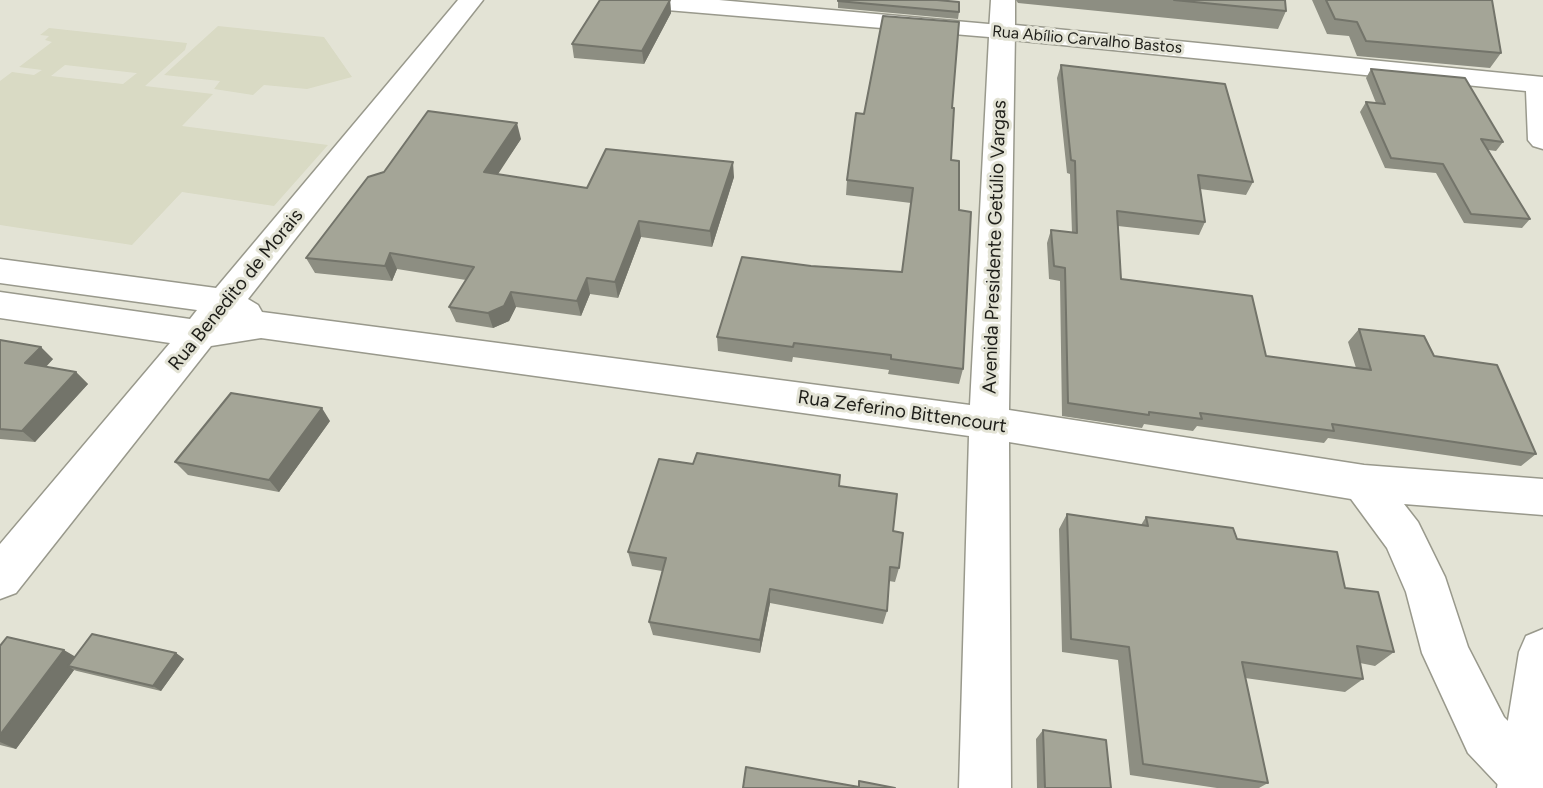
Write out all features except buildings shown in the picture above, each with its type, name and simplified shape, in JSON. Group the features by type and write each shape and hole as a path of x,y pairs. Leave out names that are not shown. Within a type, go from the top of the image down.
{"street":[{"name":"Rua Benedito de Morais","path":"0,578 471,0"},
{"name":"Rua Abílio Carvalho Bastos","path":"631,0 1002,16 1541,84"},
{"name":"Avenida Presidente Getúlio Vargas","path":"985,788 989,423 1002,16"},
{"path":"1541,84 1543,140"},
{"name":"Rua Zeferino Bittencourt","path":"0,271 227,302 261,325"},
{"name":"Rua Zeferino Bittencourt","path":"0,305 201,334 261,325 989,423 1364,483 1543,497"},
{"path":"1364,483 1403,536 1429,592 1446,653 1486,734 1524,782"},
{"path":"1524,782 1543,652"}],"shaded area":[{"path":"218,26 324,37 352,77 307,89 264,85 253,95 214,89 220,81 164,75"},
{"path":"49,28 187,43 185,50 145,86 213,94 182,126 328,145 274,206 182,192 132,245 0,225 0,81 12,72 34,75 42,70 19,67 52,42 45,40 49,36 40,35","holes":["65,65 137,73 123,84 51,76"]}]}
